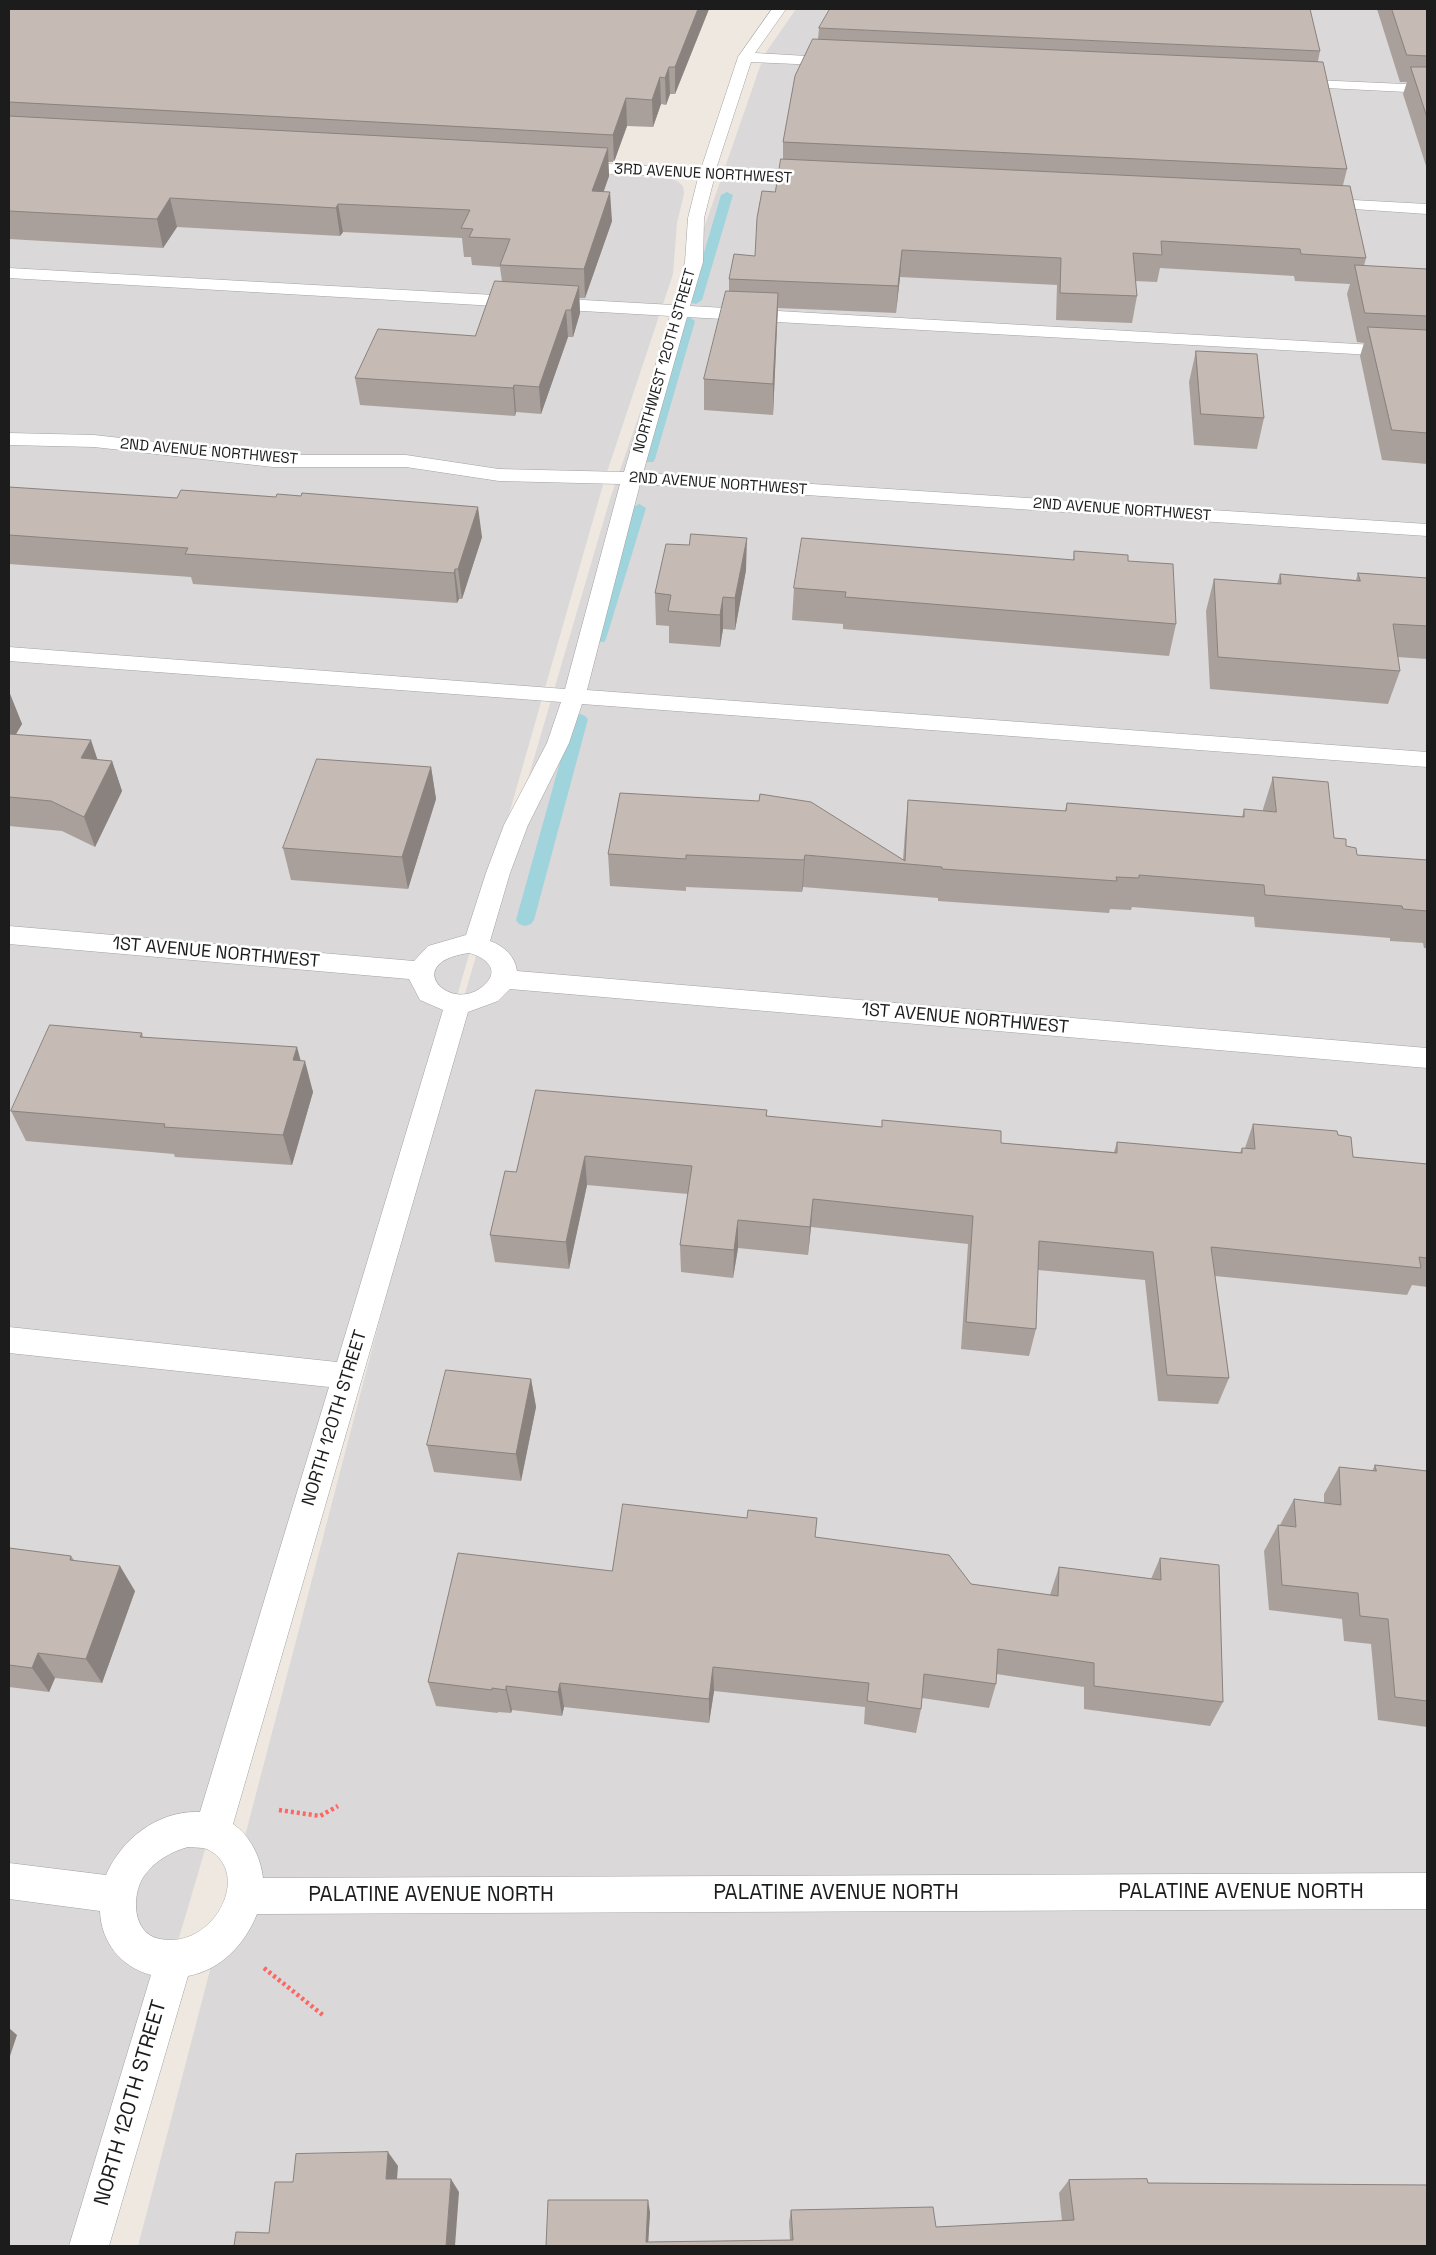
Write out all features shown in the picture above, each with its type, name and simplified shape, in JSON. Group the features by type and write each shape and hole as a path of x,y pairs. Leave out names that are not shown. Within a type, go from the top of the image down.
{"street":[{"name":"NORTHWEST 120TH STREET","path":"476,945 498,873 516,825 558,743 574,696 632,478 694,262 696,218 707,174 745,57 779,9"},
{"path":"745,57 853,62"},
{"path":"1279,82 1427,89"},
{"name":"3RD AVENUE NORTHWEST","path":"558,166 828,180"},
{"path":"1299,202 1427,208"},
{"path":"9,273 1427,353"},
{"name":"2ND AVENUE NORTHWEST","path":"9,439 94,441 273,460 406,461 499,475 632,478 1427,530"},
{"path":"9,654 1427,760"},
{"name":"1ST AVENUE NORTHWEST","path":"9,935 423,971"},
{"path":"455,945 476,945 492,951 500,958 504,967 502,979 490,994 478,1000 458,1003 438,999 428,992 423,983 423,971 425,964 432,955 455,945"},
{"name":"1ST AVENUE NORTHWEST","path":"502,979 1427,1058"},
{"name":"NORTH 120TH STREET","path":"212,1833 458,1003"},
{"path":"9,1340 347,1376"},
{"path":"188,1829 212,1833 225,1840 238,1855 246,1875 245,1896 237,1917 224,1936 207,1951 185,1960 164,1961 146,1955 130,1944 121,1928 117,1907 121,1886 130,1865 147,1847 167,1834 188,1829"},
{"path":"9,1881 119,1895"},
{"name":"PALATINE AVENUE NORTH","path":"245,1896 1427,1891"},
{"name":"NORTH 120TH STREET","path":"89,2246 174,1960"}],"path":[{"path":"279,1810 320,1816 338,1806"},
{"path":"260,1965 324,2016"}],"shaded area":[{"path":"796,9 1427,9 1427,2246 138,2246 464,997 610,499 764,55"},
{"path":"9,142 668,178 677,181 683,186 684,194 677,223 673,274 605,478 464,972 88,2246 9,2246"}],"building":[{"path":"9,9 698,9 675,67 669,67 665,78 660,77 652,100 626,98 613,135 9,102"},
{"path":"830,9 1310,9 1320,51 819,28"},
{"path":"1392,9 1427,9 1427,56 1407,55"},
{"path":"813,39 1323,62 1347,169 783,142 795,76"},
{"path":"1411,67 1427,67 1427,117"},
{"path":"9,116 608,148 592,191 610,192 584,269 500,265 510,239 469,237 473,229 461,228 470,210 338,204 336,208 170,198 157,219 9,211"},
{"path":"781,159 1350,186 1366,258 1301,254 1300,249 1161,241 1162,255 1133,253 1137,296 1060,293 1061,258 902,250 898,286 729,279 734,254 755,256 757,218 762,191 775,192"},
{"path":"1355,265 1427,269 1427,316 1365,313"},
{"path":"495,281 579,286 571,310 566,310 539,387 514,385 513,388 355,378 378,329 475,336"},
{"path":"726,291 778,293 773,384 704,379"},
{"path":"1368,327 1427,330 1427,433 1392,430"},
{"path":"1196,351 1257,354 1264,418 1201,414"},
{"path":"9,487 177,498 181,490 276,497 277,494 301,496 302,493 478,507 458,569 455,569 454,573 185,554 188,548 9,535"},
{"path":"691,534 747,538 735,598 723,597 720,615 668,611 671,595 655,593 666,544 689,545"},
{"path":"802,538 1074,560 1074,551 1128,555 1128,561 1173,564 1176,624 845,597 846,592 794,588"},
{"path":"1358,573 1427,578 1427,626 1393,624 1400,671 1218,657 1214,579 1281,584 1280,574 1360,581"},
{"path":"9,734 91,740 81,758 112,761 84,817 51,801 9,797"},
{"path":"317,759 431,767 402,857 283,848"},
{"path":"1273,777 1328,782 1334,838 1346,839 1346,846 1356,848 1357,855 1427,860 1427,911 1403,909 1402,906 1265,895 1264,885 1139,875 1139,878 1116,877 1117,881 942,869 942,867 805,855 804,860 686,855 686,859 608,854 620,793 759,801 760,794 811,802 905,861 908,800 1066,811 1067,803 1244,817 1244,809 1276,812"},
{"path":"50,1025 142,1033 140,1037 297,1047 293,1060 305,1061 283,1135 164,1127 165,1124 11,1111"},
{"path":"536,1090 767,1110 766,1116 882,1127 882,1120 1001,1131 1001,1143 1117,1153 1117,1142 1242,1153 1242,1148 1255,1149 1253,1124 1337,1131 1338,1135 1351,1137 1353,1157 1427,1164 1427,1258 1419,1257 1421,1268 1211,1247 1229,1378 1167,1375 1153,1252 1039,1241 1036,1329 966,1322 973,1216 813,1199 810,1227 738,1220 734,1250 680,1245 692,1166 585,1156 566,1242 490,1235 505,1171 516,1172"},
{"path":"446,1370 531,1379 516,1454 427,1445"},
{"path":"1375,1465 1427,1471 1427,1701 1395,1697 1388,1619 1360,1616 1358,1593 1282,1585 1278,1525 1296,1527 1294,1499 1341,1505 1339,1467 1376,1471"},
{"path":"623,1504 747,1518 748,1510 817,1518 815,1537 949,1555 971,1584 1058,1596 1059,1567 1161,1580 1160,1558 1219,1565 1223,1702 1094,1686 1094,1663 998,1649 996,1684 924,1674 921,1709 867,1701 869,1683 713,1667 709,1699 560,1683 558,1692 506,1686 506,1690 492,1688 492,1690 428,1682 458,1553 612,1571"},
{"path":"9,1548 71,1556 70,1560 120,1566 86,1659 38,1653 32,1668 9,1665"},
{"path":"388,2152 386,2179 451,2179 446,2246 234,2246 236,2232 269,2233 275,2182 293,2182 296,2154"},
{"path":"1147,2179 1148,2183 1427,2185 1427,2246 546,2246 548,2200 648,2200 646,2242 793,2240 791,2210 933,2207 936,2227 1074,2220 1069,2180"}],"waterway":[{"path":"696,300 727,195"},
{"path":"648,459 689,321"},
{"path":"599,639 639,508"},
{"path":"525,920 580,719"}]}
